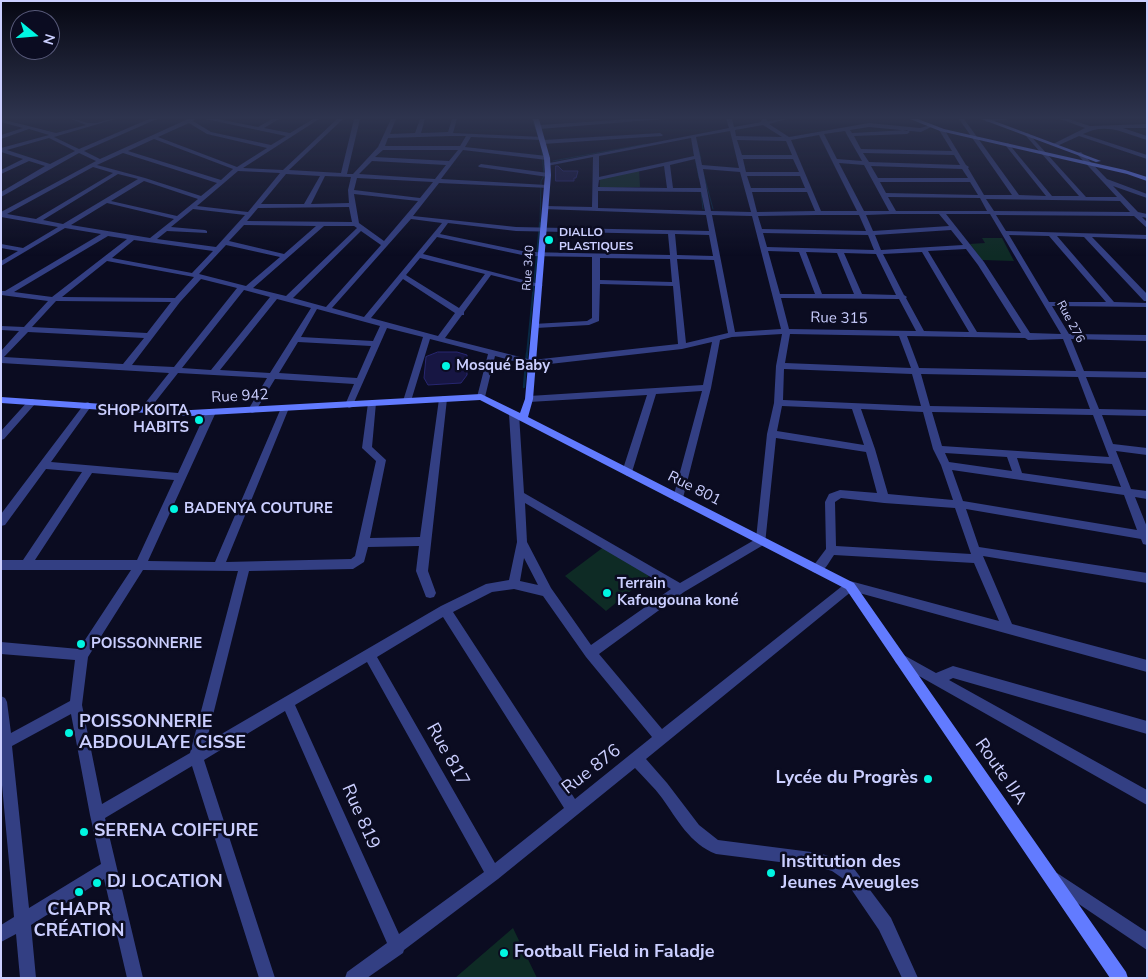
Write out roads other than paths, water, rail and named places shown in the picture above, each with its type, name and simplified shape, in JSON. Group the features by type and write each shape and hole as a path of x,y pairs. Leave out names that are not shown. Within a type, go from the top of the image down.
{"street":[{"path":"1,172 16,165"},
{"path":"46,165 50,166"},
{"path":"1,196 53,165"},
{"path":"1,215 91,165 202,198"},
{"path":"167,165 193,175 222,182"},
{"path":"226,165 237,169 547,187"},
{"path":"152,240 244,165"},
{"path":"126,367 223,242 292,165"},
{"path":"344,175 346,165"},
{"path":"358,226 352,206 351,192 355,176 366,165"},
{"path":"327,310 409,217 450,165"},
{"name":"Rue 340","path":"519,417 529,399 542,254 547,165"},
{"path":"595,210 596,165"},
{"path":"596,179 664,165"},
{"path":"667,165 670,189"},
{"path":"590,652 680,589 761,541 772,434 778,403 780,366 786,331 741,165"},
{"path":"798,165 819,214"},
{"path":"835,165 862,214 889,275 921,333"},
{"path":"866,165 894,213"},
{"path":"889,165 966,167"},
{"path":"993,165 1016,196"},
{"path":"1024,165 1050,197"},
{"path":"1055,165 1084,198"},
{"path":"1089,165 1147,226"},
{"path":"1094,165 1129,173"},
{"path":"1109,165 1147,179"},
{"path":"471,182 481,166 548,175"},
{"path":"732,335 716,258 701,167 743,172 802,174"},
{"name":"Rue 276","path":"966,167 1066,336 1146,538"},
{"path":"37,221 118,172"},
{"path":"306,206 324,174"},
{"path":"1,264 143,179"},
{"path":"875,180 973,180"},
{"path":"1103,180 1147,196"},
{"path":"595,189 704,190"},
{"path":"748,190 809,190"},
{"path":"351,192 423,200"},
{"path":"884,195 1016,196 1122,200"},
{"path":"104,201 179,218"},
{"path":"256,206 352,206"},
{"path":"192,207 250,214"},
{"path":"545,208 754,214 992,212 1136,214 1147,216"},
{"path":"941,212 969,246 1028,336"},
{"path":"1,215 106,234 218,249"},
{"path":"409,217 543,230 713,233"},
{"path":"365,320 446,222"},
{"path":"241,223 358,226 384,245"},
{"path":"145,409 174,370 244,288 321,225"},
{"path":"288,299 358,226"},
{"path":"759,231 869,233 953,228"},
{"path":"166,229 205,232"},
{"path":"671,232 682,346"},
{"path":"1004,233 1147,237"},
{"path":"4,293 106,234"},
{"path":"1051,234 1112,305"},
{"path":"435,235 527,254 716,258"},
{"path":"1086,235 1147,299"},
{"path":"1,358 54,299 133,238"},
{"path":"223,242 284,256"},
{"path":"1,246 23,250"},
{"path":"764,249 880,252 969,246"},
{"path":"802,250 819,296"},
{"path":"924,250 976,335"},
{"path":"840,251 859,297"},
{"path":"418,255 539,285"},
{"path":"536,326 593,321 596,319 596,255"},
{"path":"107,258 196,276 532,363"},
{"path":"440,339 490,273"},
{"path":"402,275 461,313"},
{"path":"595,282 675,284"},
{"path":"4,293 54,299 177,300"},
{"path":"214,372 275,296"},
{"path":"776,296 902,297"},
{"path":"1046,304 1147,305"},
{"path":"252,410 315,306"},
{"path":"349,404 384,324"},
{"path":"1,328 151,336"},
{"name":"Rue 315","path":"532,363 682,346 732,335 786,331 1147,338"},
{"path":"902,334 916,371 938,449 946,465 977,555 1008,628"},
{"path":"407,401 426,336"},
{"path":"295,339 374,344"},
{"path":"678,498 708,388 716,340"},
{"path":"481,397 492,353"},
{"path":"1,358 358,381"},
{"path":"780,366 916,371 1147,375"},
{"path":"529,399 708,388"},
{"path":"627,472 653,391"},
{"name":"Rue 942","path":"1,400 191,413 481,397"},
{"name":"Rue 801","path":"481,397 850,586"},
{"path":"430,593 422,571 443,399"},
{"path":"1,437 32,402"},
{"path":"1,565 218,567 356,564 360,559 364,543 382,460 367,448 372,403"},
{"path":"778,403 927,409 1147,413"},
{"path":"1,522 88,405"},
{"path":"855,406 870,449 884,499"},
{"path":"218,567 285,408"},
{"path":"135,978 109,868 76,705 82,655 140,565 211,412"},
{"path":"514,584 522,542 519,495 519,417"},
{"path":"772,434 870,449"},
{"path":"1110,447 1147,452"},
{"path":"938,449 1115,461"},
{"path":"1011,454 1018,476"},
{"path":"43,465 181,477"},
{"path":"946,465 1147,495"},
{"path":"27,564 89,469"},
{"path":"817,569 831,550 830,502 833,497 840,494 958,504 1146,538"},
{"path":"519,495 680,589"},
{"path":"364,543 425,540"},
{"path":"522,542 547,592 590,652 662,740"},
{"path":"831,550 977,555 1147,578"},
{"path":"245,566 196,757 267,978"},
{"path":"98,815 369,654 445,610 490,587 514,584 547,592"},
{"path":"850,586 1147,666"},
{"name":"Route IJA","path":"850,586 1120,978"},
{"name":"Rue 876","path":"353,978 493,874 662,740 850,586"},
{"path":"445,610 573,809"},
{"path":"1,648 82,655"},
{"name":"Rue 817","path":"369,654 493,874"},
{"path":"899,659 1147,798"},
{"path":"935,678 954,672 1147,728"},
{"path":"1,702 7,812 23,921 28,978"},
{"name":"Rue 819","path":"288,702 397,947"},
{"path":"3,744 76,705"},
{"path":"636,759 664,790 695,832 705,841 716,847 819,860 836,866 850,875 885,924 910,978"},
{"path":"1,934 109,868"},
{"path":"1049,875 1147,942"}],"waterway":[{"path":"540,224 543,165"},
{"path":"696,165 699,178"},
{"path":"703,172 713,209"},
{"path":"701,191 703,209"},
{"path":"527,354 540,223"},
{"path":"524,387 527,353"}],"place":[{"name":"DIALLO PLASTIQUES","path":"549,240"},
{"name":"Mosqué Baby","path":"446,366"},
{"name":"SHOP KOITA HABITS","path":"199,420"},
{"name":"BADENYA COUTURE","path":"174,509"},
{"name":"Terrain Kafougouna koné","path":"607,593"},
{"name":"POISSONNERIE","path":"81,644"},
{"name":"POISSONNERIE ABDOULAYE CISSE","path":"69,733"},
{"name":"Lycée du Progrès","path":"928,779"},
{"name":"SERENA COIFFURE","path":"84,832"},
{"name":"Institution des Jeunes Aveugles","path":"771,873"},
{"name":"DJ LOCATION","path":"97,883"},
{"name":"CHAPR CRÉATION","path":"79,892"},
{"name":"Football Field in Faladje","path":"504,953"}]}
